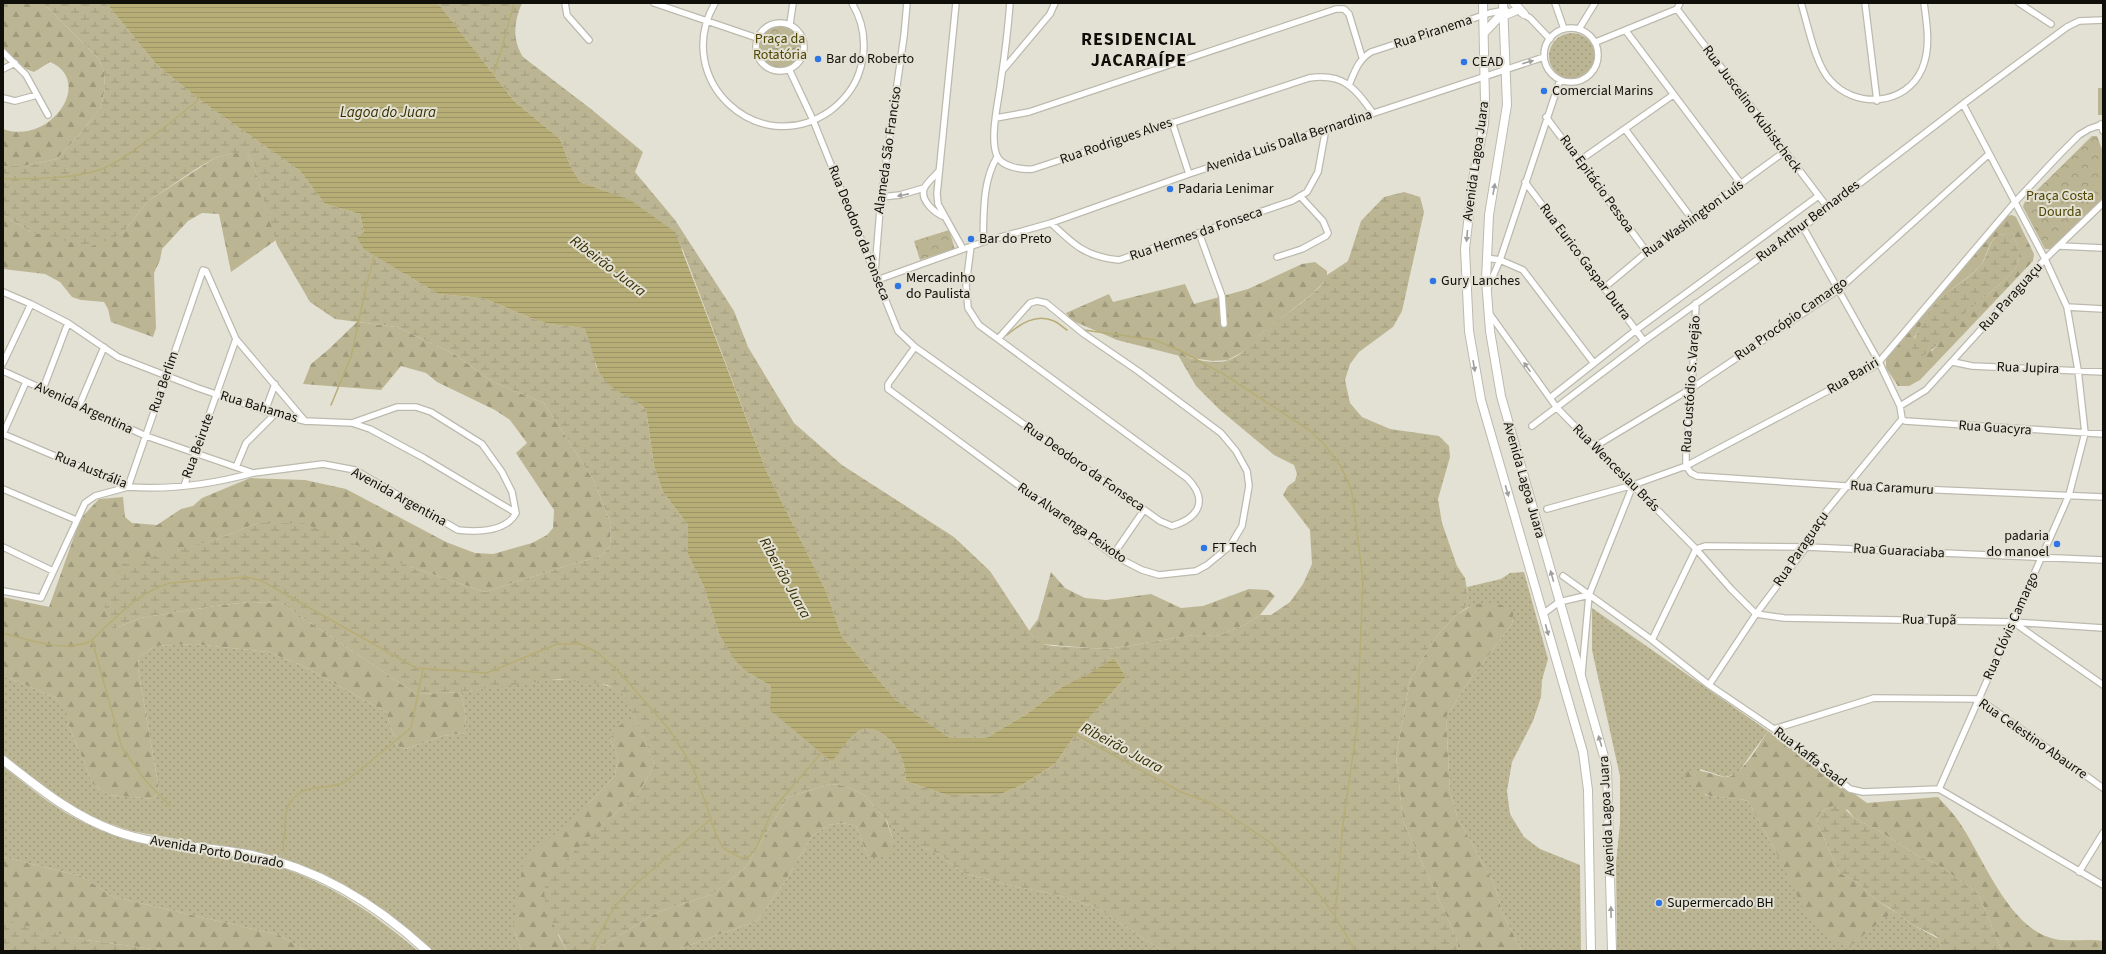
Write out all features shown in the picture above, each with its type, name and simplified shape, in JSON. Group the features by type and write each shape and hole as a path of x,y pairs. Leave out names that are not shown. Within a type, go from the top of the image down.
{"main road":[{"name":"Avenida Lagoa Juara","path":"1483,3 1486,76 1484,124 1473,178 1465,249 1469,331 1481,400 1586,769 1588,790 1591,951"},
{"path":"1484,33 1503,10 1514,7 1524,14"},
{"name":"Avenida Lagoa Juara","path":"1503,10 1507,105 1489,215 1486,258 1488,311 1493,358 1501,396 1606,767 1612,951"},
{"name":"Avenida Porto Dourado","path":"3,760 53,800 84,818 117,832 150,840 269,859 326,879 390,919 427,951"}],"street":[{"path":"565,3 567,15 589,40"},
{"path":"654,3 706,22 757,38"},
{"path":"715,3 706,22 702,47 707,72 712,84 728,104 750,119 769,124 788,126 814,120 830,111 852,88 862,65 864,53 862,28 852,3"},
{"path":"790,24 793,3"},
{"name":"Alameda São Franciso","path":"875,273 881,197 904,36 907,3"},
{"path":"956,3 937,194 938,204 963,249"},
{"path":"983,242 984,195 993,165 998,157 995,141 996,118 1010,3"},
{"path":"1003,70 1050,14 1055,3"},
{"path":"1554,3 1564,29"},
{"path":"1579,29 1595,3"},
{"path":"1596,42 1677,9 1680,3"},
{"path":"1801,3 1818,58 1830,80 1839,88 1855,97 1877,101 1910,88 1922,70 1928,40 1924,3"},
{"path":"1865,3 1877,101"},
{"path":"2019,3 2051,24"},
{"path":"996,118 1029,112 1336,9 1344,9 1349,14 1362,57 1350,85"},
{"name":"Rua Juscelino Kubistcheck","path":"1677,9 1818,197 1828,208"},
{"name":"Rua Piranema","path":"1362,57 1371,52 1503,10"},
{"path":"1524,14 1550,38"},
{"name":"Rua Arthur Bernardes","path":"1532,426 1644,341 1804,227 1962,104 2067,28 2086,20 2103,20"},
{"path":"777,22 790,24 802,35 805,47 802,59 789,69 774,70 761,61 756,50 757,38 760,32 771,24 777,22"},
{"path":"1564,29 1579,29 1592,37 1596,42 1599,58 1592,74 1581,80 1560,80 1549,71 1544,58 1546,46 1550,38 1555,33 1564,29"},
{"path":"1626,31 1741,184"},
{"path":"3,52 26,75 48,115"},
{"name":"Avenida Luis Dalla Bernardina","path":"877,280 983,242 1051,223 1189,174 1326,128 1486,76 1506,68 1544,58"},
{"path":"3,69 15,63"},
{"name":"Rua Deodoro da Fonseca","path":"789,69 814,120 898,331 915,348 1160,521 1172,526 1191,518 1196,510 1200,498 1197,488 1187,478 979,325 968,308 967,279 972,246"},
{"name":"Rua Rodrigues Alves","path":"998,157 1005,164 1033,169 1309,78 1332,77 1350,85 1373,113"},
{"path":"1487,290 1500,260 1546,117 1560,80"},
{"path":"3,98 15,101 37,95"},
{"path":"1579,161 1673,95"},
{"name":"Rua Clóvis Camargo","path":"1939,789 2069,495 2085,433 2078,370 2067,307 2015,202 1962,104"},
{"name":"Rua Epitácio Pessoa","path":"1546,117 1647,252"},
{"path":"1172,122 1189,174"},
{"path":"2102,124 2103,131"},
{"name":"Rua Bariri","path":"1547,509 1633,485 1686,466 1864,372 1879,362 2015,202 2079,135 2102,124"},
{"name":"Rua Hermes da Fonseca","path":"1051,223 1083,252 1101,259 1118,260 1292,201 1307,192 1318,172 1326,128"},
{"path":"1625,129 1692,219"},
{"name":"Rua Washington Luís","path":"1604,288 1647,252 1784,152"},
{"name":"Rua Procópio Camargo","path":"1594,447 1692,388 1838,290 1990,154"},
{"path":"881,197 906,194 924,188 938,172"},
{"name":"Rua Eurico Gaspar Dutra","path":"1525,182 1644,341"},
{"path":"924,188 925,196 932,210 945,217"},
{"path":"1277,257 1302,249 1326,236 1328,233 1322,222 1300,196"},
{"name":"Rua Arthur Bernardes","path":"1550,398 1593,362 1818,197"},
{"name":"Rua Paraguaçu","path":"1900,406 1926,390 1953,362 2044,259 2060,246 2103,203"},
{"path":"1804,227 1879,362 1900,406 1902,418"},
{"path":"1199,233 1222,296 1224,324"},
{"path":"2060,246 2103,248"},
{"path":"1486,258 1500,260 1519,268 1527,275 1593,362"},
{"name":"Rua Berlim","path":"128,487 203,270 206,271 236,338"},
{"name":"Rua Bahamas","path":"3,292 31,304 68,323 118,357 167,376 275,414 305,421 352,423 370,429 424,458 516,513"},
{"name":"Rua Alvarenga Peixoto","path":"915,348 888,389 1113,555 1142,570 1159,576 1196,571 1207,565 1230,546 1242,526 1249,486 1247,471 1236,451 1221,433 1138,371 1084,334 1046,303 1037,301 1030,304 998,339"},
{"name":"Rua Custódio S. Varejão","path":"1686,466 1692,388 1696,303"},
{"path":"3,363 31,304"},
{"path":"2067,307 2103,309"},
{"name":"Rua Wenceslau Brás","path":"1488,311 1557,408 1696,549 1731,589 1756,614"},
{"path":"43,389 68,323"},
{"path":"236,338 305,421"},
{"name":"Rua Beirute","path":"184,486 236,338"},
{"path":"79,406 104,347"},
{"name":"Rua Jupira","path":"1953,362 1972,366 2103,372"},
{"name":"Avenida Argentina","path":"3,371 146,436 253,473 323,464 355,470 458,530 478,532 497,527 512,519 516,513"},
{"path":"3,434 26,382"},
{"path":"265,411 275,384"},
{"path":"352,423 396,407 416,407 431,412 482,444 502,472 512,492 516,513"},
{"path":"236,467 246,442 275,414"},
{"name":"Rua Paraguaçu","path":"1709,685 1756,614 1806,547 1824,514 1902,418"},
{"name":"Rua Guacyra","path":"1902,418 1912,423 2103,434"},
{"name":"Rua Austrália","path":"3,434 128,487 144,488 184,486 224,481 253,473"},
{"name":"Rua Caramuru","path":"1686,466 1691,473 1697,476 1846,486 2103,497"},
{"path":"1582,680 1589,595 1633,485"},
{"path":"3,591 41,598 85,503 95,496 128,487"},
{"path":"3,489 76,520"},
{"path":"1113,555 1144,510"},
{"name":"Rua Guaraciaba","path":"1696,549 1711,545 1806,547 2103,560"},
{"path":"3,547 53,571"},
{"path":"1652,640 1696,549"},
{"name":"Rua Kaffa Saad","path":"1563,576 1652,640 1709,685 1774,728 1854,791 1939,789"},
{"path":"1543,614 1559,602 1589,595"},
{"name":"Rua Tupã","path":"1756,614 1784,618 2013,622 2103,628"},
{"path":"2013,622 2103,685"},
{"name":"Rua Celestino Abaurre","path":"1774,728 1874,698 1979,699 2103,788"},
{"path":"1939,789 2103,885"},
{"path":"2079,872 2103,833"}],"green space":[{"path":"3,3 43,3 99,59 104,72 105,88 101,107 79,135 57,159 24,166 3,166 3,129 20,132 36,128 50,120 61,109 67,96 68,83 63,71 50,62 34,72 26,69 3,50"},
{"path":"43,3 106,3 157,65 200,100 300,171 325,204 360,214 364,232 405,274 438,294 483,298 549,324 584,328 591,342 596,366 603,378 646,409 654,466 663,492 688,525 688,555 704,587 719,634 747,672 771,686 817,748 832,762 849,739 857,732 868,729 875,730 893,743 901,756 904,764 906,781 947,795 1001,794 1022,785 1055,764 1080,728 1126,677 1114,658 1089,675 1062,687 1028,713 986,738 950,738 896,700 842,637 826,591 766,470 683,250 653,219 629,200 580,182 570,165 560,139 514,101 438,3 522,3 517,17 515,30 519,51 523,57 591,109 643,152 635,172 675,220 734,311 748,347 794,423 842,465 954,537 990,571 1034,638 1042,644 1108,649 1194,635 1216,636 1245,625 1260,615 1271,615 1290,602 1303,584 1312,564 1310,530 1283,495 1288,486 1295,481 1297,474 1294,465 1274,455 1220,410 1196,386 1178,355 1204,361 1217,362 1229,360 1239,355 1268,328 1318,289 1327,275 1348,261 1361,221 1384,197 1404,192 1420,197 1424,212 1402,311 1393,327 1359,352 1350,364 1345,380 1350,403 1362,417 1390,429 1439,436 1449,446 1450,457 1438,499 1442,523 1457,566 1465,578 1468,595 1465,609 1456,615 1435,638 1410,680 1396,756 1403,821 1456,937 1459,951 1163,951 1097,908 1054,894 1017,887 963,873 940,855 905,836 887,821 864,795 846,786 831,784 788,797 746,867 713,894 658,912 593,951 567,951 546,910 544,890 549,876 608,819 638,794 655,764 624,695 607,685 559,679 461,692 416,694 281,603 250,602 222,605 140,618 116,628 112,628 104,609 110,589 122,564 218,539 257,523 303,523 411,567 485,592 601,556 610,546 611,524 594,481 544,403 493,382 454,354 397,327 335,319 310,302 277,245 253,163 247,153 233,153 215,158 196,169 148,201 122,234 90,247 31,232 3,215 3,166 24,166 57,159 79,135 101,107 105,88 104,72 99,59"},
{"name":"Praça da Rotatória","path":"780,25 792,29 798,35 802,47 798,59 792,65 780,69 768,65 762,59 758,47 762,35 768,29"},
{"path":"1577,33 1589,39 1594,47 1594,65 1589,73 1581,78 1567,79 1555,73 1550,65 1549,51 1555,39 1563,34"},
{"path":"2098,88 2103,88 2103,115 2098,115"},
{"name":"Praça Costa Dourda","path":"2092,136 2097,136 2103,152 2103,199 2050,249 2045,249 2023,207 2024,203"},
{"path":"233,153 247,153 253,163 276,240 231,272 219,214 202,213 188,221 162,249 160,260 154,273 156,328 153,337 111,322 108,309 104,302 81,300 72,297 60,282 45,274 3,269 3,215 31,232 122,234 148,201 215,158"},
{"path":"2012,215 2016,217 2034,254 2033,261 1920,380 1909,386 1898,386 1886,368 1886,357 2006,216","holes":["2011,234 2019,253 2017,265 2013,271 1992,291 1962,315 1932,351 1914,338 1927,315 1939,299 1980,266 1993,240 1999,235"]},
{"path":"949,230 955,249 920,260 914,241"},
{"path":"2011,234 2016,241 2019,256 2017,265 2008,277 1963,315 1934,348 1922,356 1912,350 1919,328 1933,306 1944,295 1980,266 1996,237"},
{"path":"1315,262 1327,271 1327,279 1311,295 1262,333 1246,350 1228,360 1213,361 1184,357 1117,340 1071,320 1066,313 1109,294 1113,302 1185,284 1194,304 1248,289 1302,264"},
{"path":"357,322 397,327 454,354 493,382 544,403 594,481 611,524 610,546 601,556 485,592 411,567 257,523 218,539 187,548 116,628 140,618 222,605 250,602 281,603 416,694 461,692 465,712 466,733 442,736 406,749 397,746 386,712 301,665 268,652 194,644 155,646 139,657 138,668 159,790 153,799 109,795 93,784 69,726 65,707 56,698 9,678 3,678 3,597 49,607 82,517 99,499 123,497 125,517 132,523 157,525 181,509 193,506 202,498 250,478 305,480 346,489 446,542 475,553 493,554 532,543 547,535 553,528 554,510 516,453 527,443 510,420 495,410 437,382 426,373 401,366 381,390 303,384 311,364"},
{"path":"1051,572 1065,588 1085,598 1106,600 1151,594 1181,608 1203,606 1249,589 1268,590 1275,596 1260,615 1245,625 1216,636 1194,635 1108,649 1041,644 1029,631 1038,619"},
{"path":"1524,572 1548,659 1542,680 1541,697 1533,721 1512,762 1507,791 1510,814 1524,837 1540,849 1580,865 1581,951 1522,951 1503,914 1494,884 1457,816 1450,792 1446,717 1469,681 1512,624 1514,612 1473,605 1465,609 1468,595 1467,587 1501,579 1510,573"},
{"path":"1488,602 1501,605 1514,612 1512,624 1469,681 1446,717 1450,792 1457,816 1494,884 1503,914 1522,951 1459,951 1456,937 1403,821 1396,756 1410,680 1435,638 1456,615 1473,605"},
{"path":"1592,608 1768,731 1737,774 1725,777 1700,769 1705,795 1748,801 1779,858 1847,947 1894,911 1913,925 1939,939 1942,951 1617,951 1616,863 1620,823 1620,776 1592,650"},
{"path":"194,644 268,652 301,665 386,712 397,746 406,749 442,736 466,733 465,712 461,692 544,680 566,679 588,681 607,686 623,694 629,702 635,719 629,719 610,739 618,758 615,776 589,803 513,929 522,951 432,951 390,916 355,892 235,849 131,831 91,817 45,789 3,754 3,678 9,678 56,698 66,707 69,726 93,784 109,795 153,799 159,790 138,668 139,657 155,646"},
{"path":"629,719 635,719 655,764 638,794 608,819 558,935 567,951 522,951 513,929 523,862 589,803 615,776 618,758 610,739 619,726"},
{"path":"1768,731 1867,803 1938,797 1960,824 2000,891 2023,921 2036,931 2051,938 2063,940 2103,941 2103,951 2002,951 1978,893 1935,863 1918,856 1879,831 1854,818 1848,810 1833,806 1822,812 1817,823 1840,873 1857,882 1877,901 1894,911 1847,948 1836,941 1807,916 1779,858 1748,801 1706,795 1692,785 1685,777 1687,771 1702,771 1724,777 1736,773 1749,760"},
{"path":"3,766 43,798 64,812 87,824 110,833 157,844 253,860 276,866 315,881 352,901 386,925 418,951 306,951 279,935 114,897 81,876 3,857"},
{"path":"831,784 846,786 864,795 886,820 894,842 892,853 884,857 868,857 856,826 842,823 829,825 812,836 786,880 757,921 673,951 593,951 658,912 713,894 746,867 788,797"},
{"path":"1833,806 1842,806 1854,818 1879,831 1918,856 1935,863 1978,893 2002,951 1942,951 1939,939 1936,936 1913,925 1890,908 1877,901 1857,882 1840,873 1817,823 1822,812"},
{"path":"887,821 923,847 940,855 963,873 1017,887 1054,894 1097,908 1163,951 673,951 757,921 786,880 812,836 829,825 842,823 856,826 868,857 894,842"},
{"path":"3,857 81,876 114,897 279,935 306,951 168,951 86,940 10,923 3,920"},
{"path":"3,920 86,940 168,951 3,951"}],"water":[{"name":"Lagoa do Juara","path":"106,3 438,3 514,101 560,139 570,165 580,182 630,200 675,232 766,470 826,591 842,637 896,700 950,738 986,738 1028,713 1062,687 1089,674 1114,658 1126,677 1080,728 1055,764 1022,785 1001,794 947,795 906,781 904,764 901,756 893,743 875,730 868,729 857,732 832,762 770,710 771,686 747,672 735,660 719,634 704,587 688,555 688,525 663,492 654,466 646,409 618,391 603,378 597,368 584,328 549,324 483,298 438,294 364,249 357,238 364,232 360,214 325,204 300,171 200,100 157,65"}],"waterway":[{"path":"493,76 514,3"},
{"path":"3,179 68,176 94,172 104,168 127,155 151,138 196,102 199,97"},
{"path":"331,405 351,357 366,287 375,254"},
{"path":"1007,335 1017,327 1029,321 1041,318 1054,321 1067,330"},
{"path":"1084,330 1155,340 1181,351 1225,375 1309,430 1323,443 1340,465 1347,479 1352,493 1363,580 1357,727 1343,824 1335,916"},
{"path":"3,633 58,646 81,644 91,641 127,607 158,587 170,583 247,577 262,581 416,668 487,673 557,644 580,644 597,652 621,674 668,728 693,767 716,834 723,848 741,858 748,857 755,851 773,809 823,751"},
{"path":"92,640 122,748 145,780 170,806"},
{"path":"284,851 285,815 287,808 299,793 312,788 338,785 345,782 411,728 423,669"},
{"name":"Ribeirão Juara","path":"1075,734 1181,792 1211,803 1271,843 1312,885 1335,916 1355,951"},
{"path":"590,951 615,906 637,883 711,819"}],"place":[{"name":"Bar do Roberto","path":"818,59"},
{"name":"CEAD","path":"1464,62"},
{"name":"Comercial Marins","path":"1544,91"},
{"name":"Padaria Lenimar","path":"1170,189"},
{"name":"Bar do Preto","path":"971,239"},
{"name":"Gury Lanches","path":"1433,281"},
{"name":"Mercadinho do Paulista","path":"898,286"},
{"name":"padaria do manoel","path":"2057,544"},
{"name":"FT Tech","path":"1204,548"},
{"name":"Supermercado BH","path":"1659,903"}],"district":[{"name":"RESIDENCIAL JACARAÍPE","path":"1139,49"}]}
